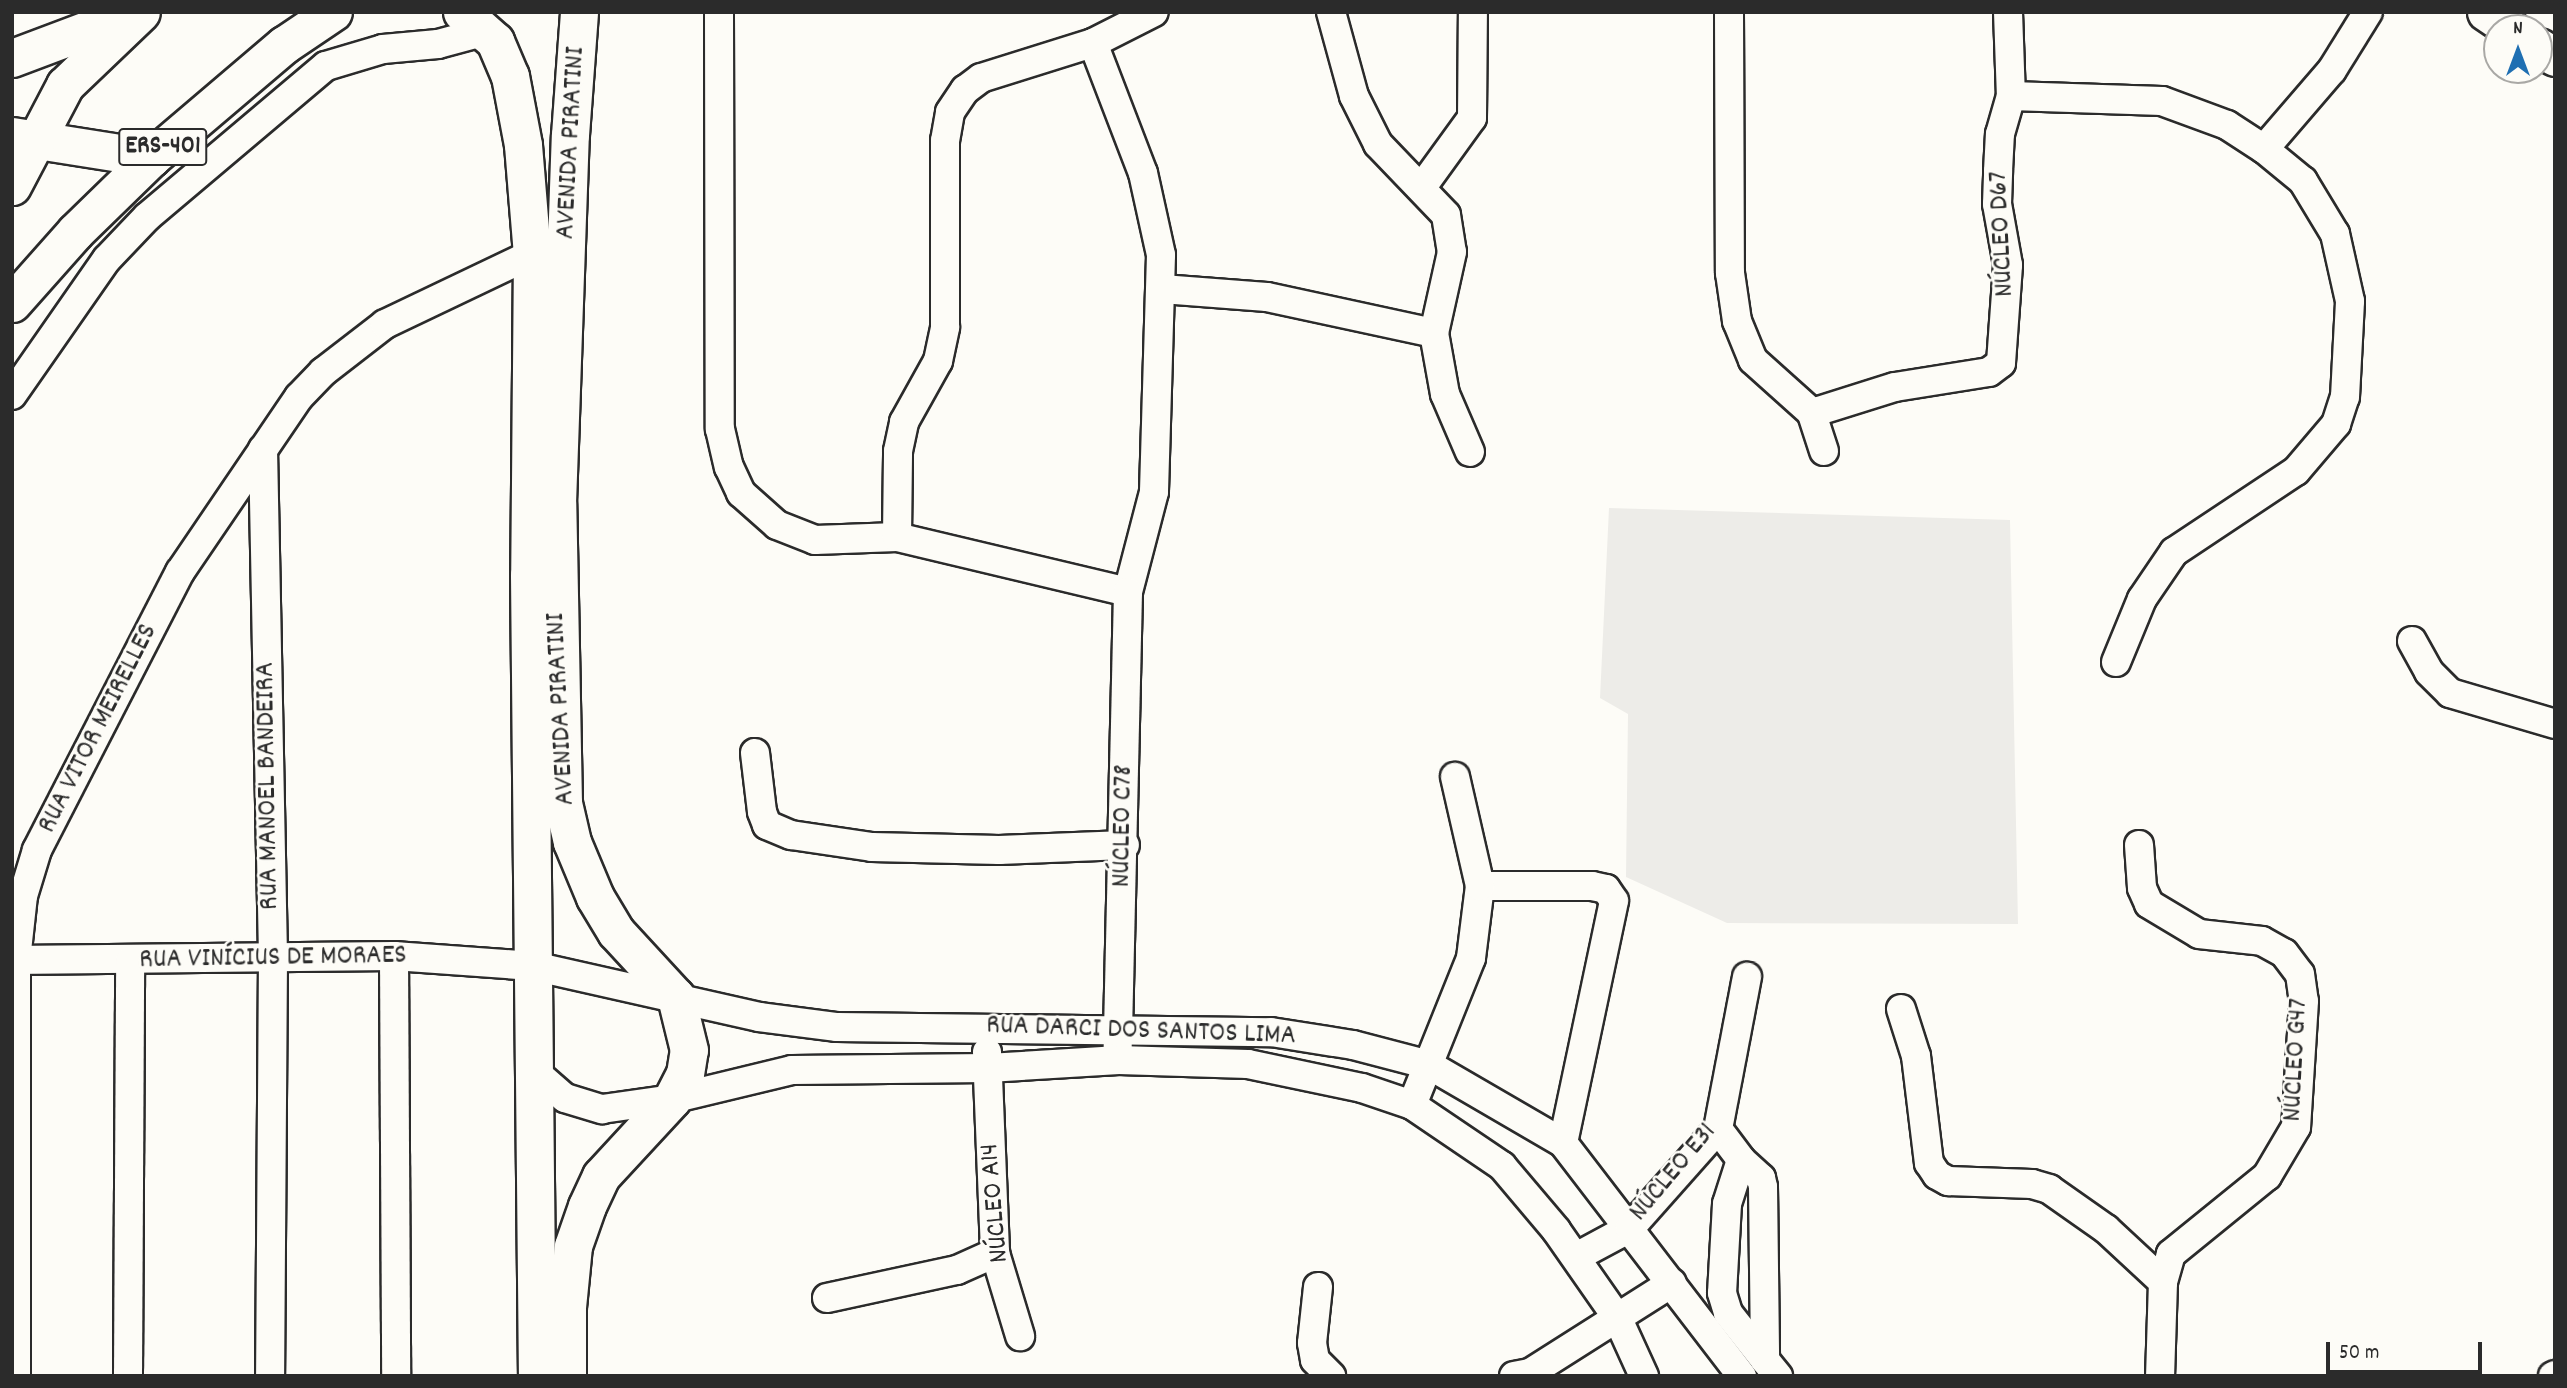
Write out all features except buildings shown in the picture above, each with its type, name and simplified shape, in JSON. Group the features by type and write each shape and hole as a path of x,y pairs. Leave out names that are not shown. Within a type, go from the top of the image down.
{"main road":[{"path":"12,58 133,12"},
{"path":"12,186 22,138 65,85 141,12"},
{"name":"AVENIDA PIRATINI","path":"567,1376 567,1307 573,1246 587,1206 601,1176 672,1099 685,1074 689,1050 676,997 616,932 595,897 572,842 564,803 557,503 570,135 579,12"},
{"name":"ERS-401","path":"12,303 75,232 151,158 239,82 331,14"},
{"name":"AVENIDA PIRATINI","path":"474,21 510,76 523,145 532,254 533,966 537,1376"},
{"path":"65,85 65,117 78,148"},
{"path":"523,145 570,135"},
{"path":"22,138 151,158"}],"street":[{"path":"719,12 720,429 729,467 741,494 777,525 814,540 897,537 1128,592"},
{"path":"897,537 898,452 904,422 938,361 945,327 945,141 950,112 965,90 981,78 1093,43 1154,12"},
{"path":"1331,12 1353,96 1378,144 1446,215 1452,252 1434,333 1446,394 1470,452"},
{"path":"1422,187 1472,118 1473,12"},
{"path":"1729,12 1730,273 1737,321 1754,360 1812,413 1824,451"},
{"name":"NÚCLEO D67","path":"1812,413 1895,387 1989,372 2001,363 2006,342 2008,265 1997,204 2000,134 2011,96 2008,12"},
{"path":"2264,149 2332,69 2368,12"},
{"path":"12,395 107,259 147,218 326,66 383,48 438,44 474,21"},
{"name":"NÚCLEO C78","path":"1093,43 1116,96 1155,216 1162,289 1154,492 1128,592 1125,845 1117,1028 1119,1060"},
{"path":"2011,96 2162,101 2227,125 2264,149 2303,181 2335,234 2350,301 2345,397 2336,424 2296,471 2174,552 2142,599 2116,662"},
{"name":"RUA VITOR MEIRELLES","path":"16,1376 14,960 23,896 37,850 180,572 263,449 323,372 384,324 532,254"},
{"path":"1162,289 1267,297 1434,333"},
{"name":"RUA MANOEL BANDEIRA","path":"263,449 272,958 270,1376"},
{"path":"2412,641 2429,672 2450,693 2555,724"},
{"path":"755,753 762,812 767,825 791,835 872,847 999,850 1125,845"},
{"path":"1412,1105 1471,958 1480,886 1455,777"},
{"name":"NÚCLEO G47","path":"2139,845 2142,888 2154,909 2199,934 2262,942 2284,953 2300,975 2304,1001 2298,1113 2290,1142 2267,1176 2171,1254 2163,1282 2160,1376"},
{"path":"1480,886 1592,886 1606,889 1614,901 1563,1143"},
{"path":"394,956 396,1376"},
{"name":"RUA VINÍCIUS DE MORAES","path":"14,960 130,961 394,956 533,966"},
{"path":"128,1376 130,961"},
{"name":"RUA DARCI DOS SANTOS LIMA","path":"533,966 759,1017 837,1027 1117,1028 1271,1032 1353,1045 1429,1065 1563,1143 1742,1376"},
{"name":"NÚCLEO E31","path":"1576,1257 1630,1228 1718,1129 1747,977"},
{"path":"1901,1009 1916,1056 1929,1163 1937,1175 1948,1181 2032,1184 2049,1189 2106,1230 2163,1282"},
{"name":"NÚCLEO A14","path":"985,1027 995,1253 1020,1336"},
{"name":"RUA DARCI DOS SANTOS LIMA","path":"534,1071 565,1098 583,1106 624,1109 792,1070 988,1068 1119,1060 1288,1069 1412,1105 1502,1166 1576,1257 1618,1319 1644,1376"},
{"path":"1718,1129 1741,1160 1761,1178 1765,1198 1772,1368"},
{"path":"1741,1160 1727,1204 1722,1293 1728,1313 1772,1368"},
{"path":"827,1298 957,1270 995,1253"},
{"path":"1514,1376 1530,1373 1672,1283"},
{"path":"1318,1287 1312,1343 1315,1360 1331,1376"}],"shaded area":[{"path":"1609,508 2010,520 2018,924 1727,923 1626,877 1628,714 1600,698"}]}
